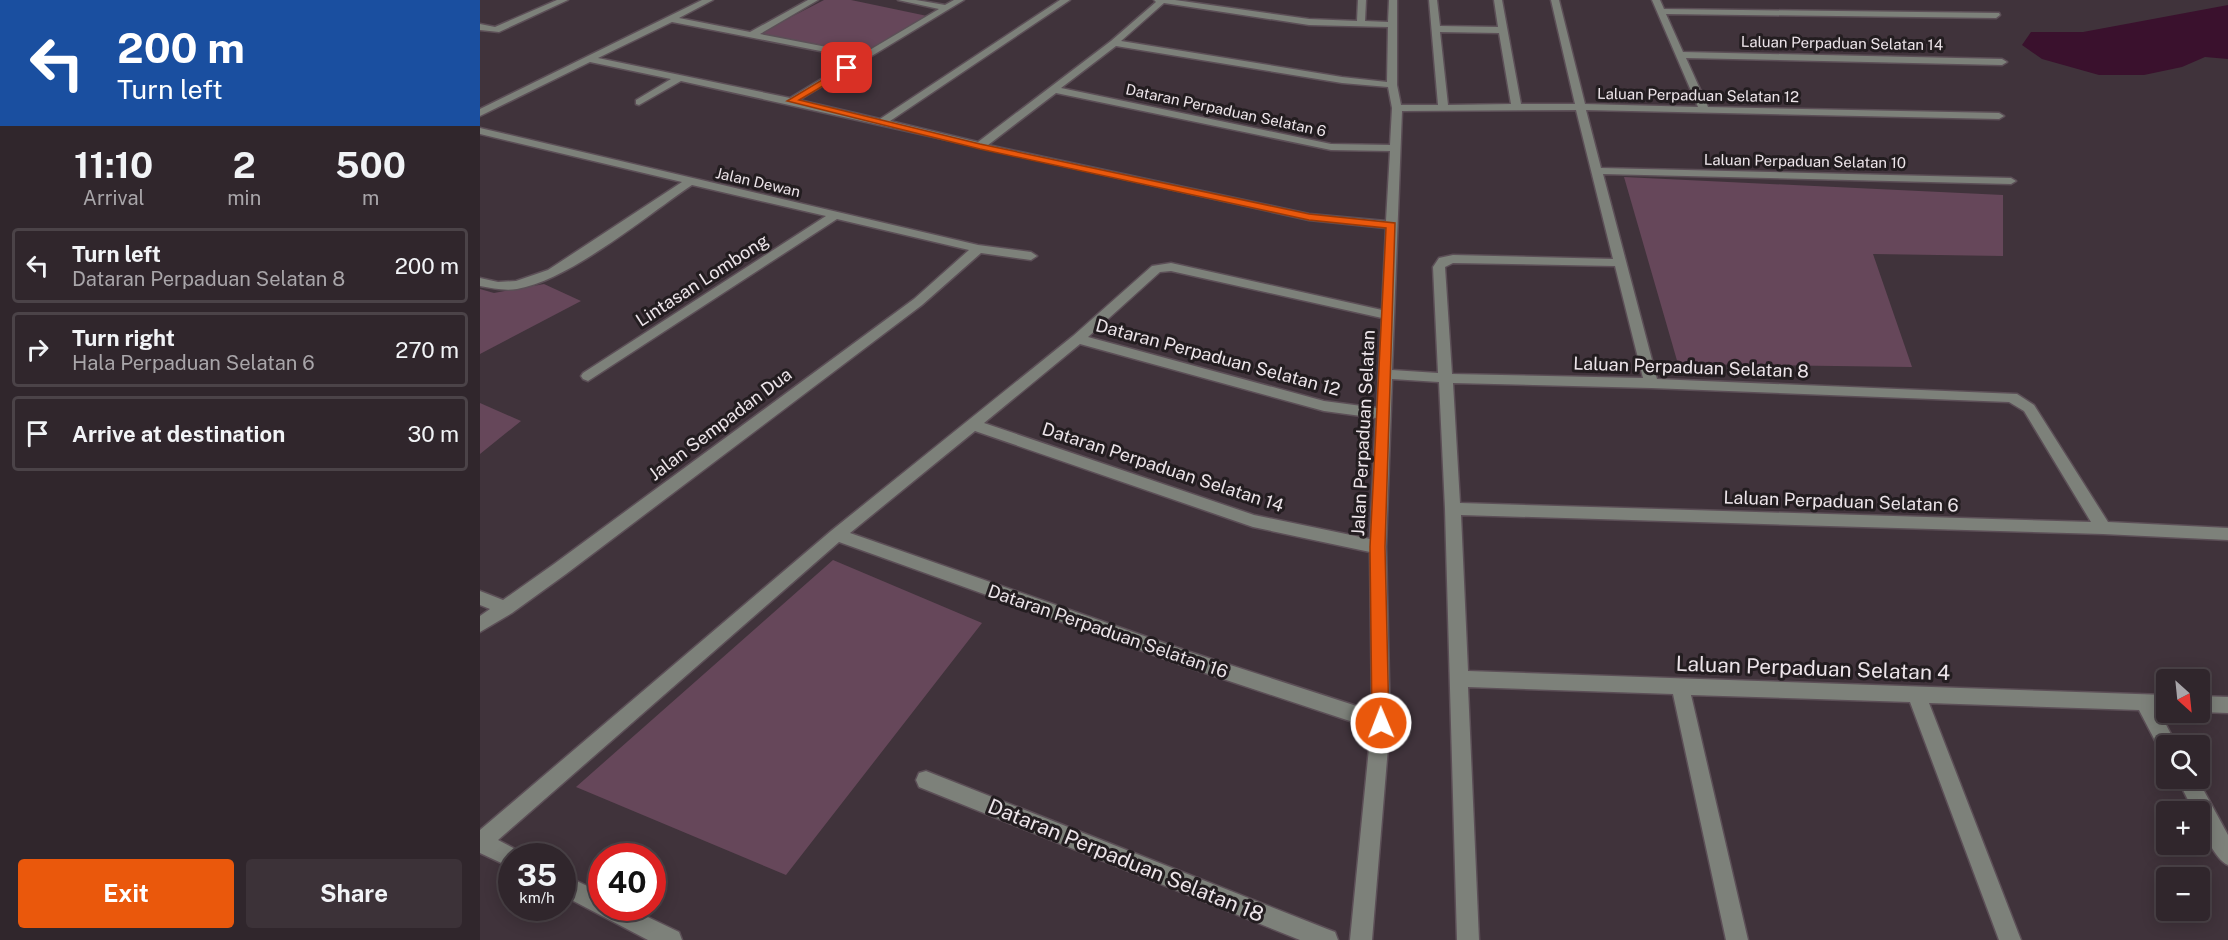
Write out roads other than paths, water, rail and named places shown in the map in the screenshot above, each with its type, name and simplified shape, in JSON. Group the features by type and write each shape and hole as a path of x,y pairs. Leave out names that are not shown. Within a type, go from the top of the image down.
{"street":[{"path":"480,33 496,30 564,0"},
{"path":"480,113 709,0"},
{"path":"751,35 813,0"},
{"path":"902,0 947,8"},
{"path":"791,101 960,0"},
{"path":"882,122 1066,0"},
{"path":"980,147 1114,43 1160,0 1252,9 1309,22 1393,25"},
{"path":"1361,23 1362,0"},
{"name":"Jalan Perpaduan Selatan","path":"1361,940 1381,723 1378,547 1397,108 1392,85 1393,0"},
{"path":"1433,0 1443,108"},
{"path":"1498,0 1517,108"},
{"path":"1555,0 1579,107 1598,171 1651,382"},
{"path":"1656,0 1704,110"},
{"path":"1661,11 1996,15"},
{"path":"671,19 865,57"},
{"path":"1437,29 1503,30"},
{"path":"1114,43 1342,80 1392,85"},
{"name":"Laluan Perpaduan Selatan 14","path":"1681,55 2002,62"},
{"path":"588,59 791,101 980,147 1309,217 1392,225"},
{"path":"639,102 680,78"},
{"name":"Dataran Perpaduan Selatan 6","path":"1052,89 1331,147 1395,148"},
{"name":"Laluan Perpaduan Selatan 12","path":"1397,108 1579,107 2000,116"},
{"name":"Jalan Dewan","path":"480,132 978,249 1031,256"},
{"name":"Laluan Perpaduan Selatan 10","path":"1598,171 2011,181"},
{"path":"480,282 503,287 520,284 561,268 689,182"},
{"name":"Lintasan Lombong","path":"588,376 836,215"},
{"name":"Jalan Sempadan Dua","path":"480,625 507,608 918,302 978,249"},
{"path":"1468,940 1453,509 1439,267 1443,261 1453,258 1621,263"},
{"path":"498,851 480,843 837,536 1078,339 1156,269 1171,267 1388,315"},
{"name":"Dataran Perpaduan Selatan 12","path":"1078,339 1324,406 1383,414"},
{"name":"Laluan Perpaduan Selatan 8","path":"1385,374 1446,378 1651,382 1996,395 2019,400 2029,408 2103,528"},
{"name":"Dataran Perpaduan Selatan 14","path":"973,425 1253,521 1378,547"},
{"name":"Laluan Perpaduan Selatan 6","path":"1453,509 2103,528 2228,534"},
{"name":"Dataran Perpaduan Selatan 16","path":"837,536 1190,660 1381,723"},
{"path":"480,598 507,608"},
{"name":"Laluan Perpaduan Selatan 4","path":"1458,679 2156,703"},
{"path":"1680,687 1737,940"},
{"path":"1916,694 2010,940"},
{"path":"2144,702 2162,735"},
{"path":"2210,704 2228,705"},
{"name":"Dataran Perpaduan Selatan 18","path":"926,780 1327,940"},
{"path":"2192,789 2228,855"},
{"path":"634,921 671,940"}]}
